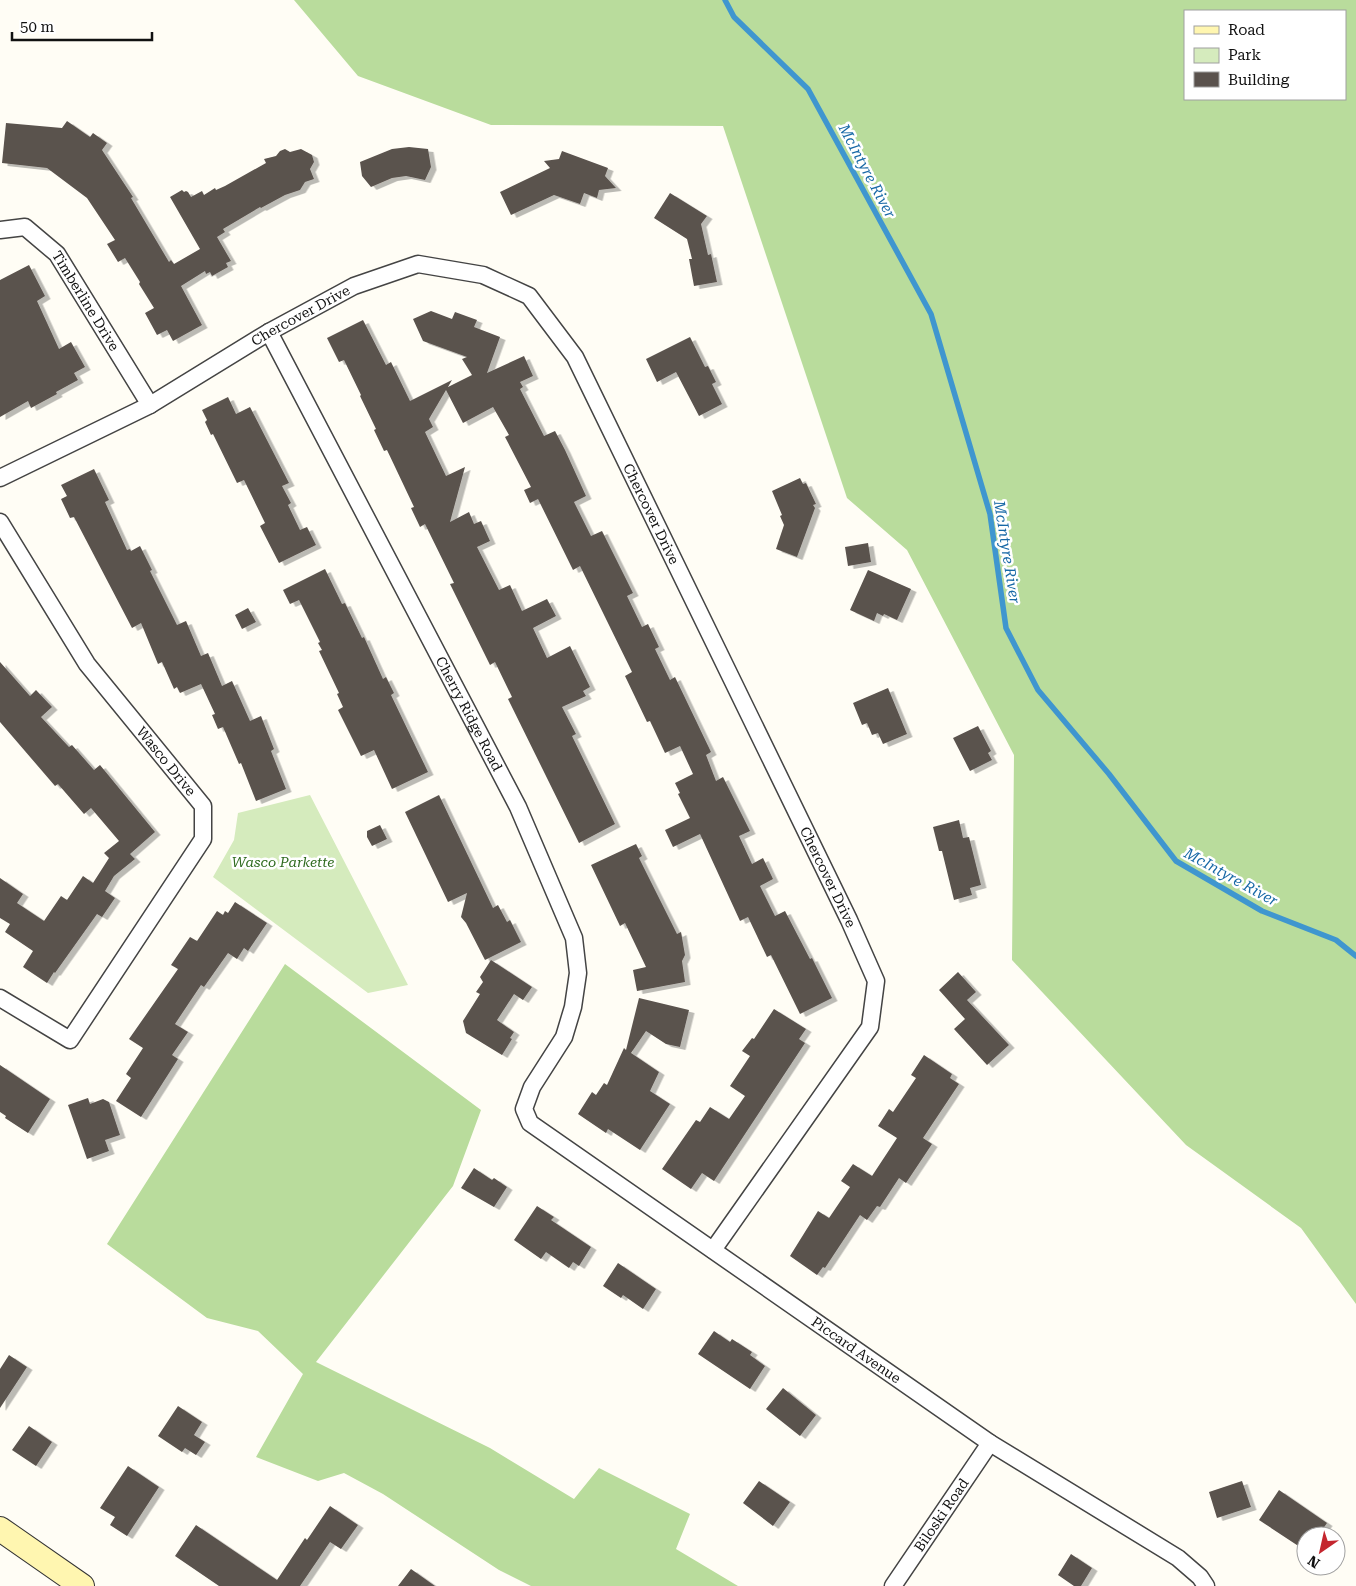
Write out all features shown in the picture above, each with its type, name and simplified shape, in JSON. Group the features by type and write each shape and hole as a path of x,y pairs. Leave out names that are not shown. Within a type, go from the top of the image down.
{"main road":[{"path":"0,1529 82,1586"}],"street":[{"name":"Timberline Drive","path":"0,230 25,227 57,254 150,405"},
{"name":"Chercover Drive","path":"0,478 150,405 269,332 354,286 418,264 483,275 529,296 575,357 845,911 876,981 870,1027 713,1250"},
{"name":"Cherry Ridge Road","path":"269,332 518,807 574,938 578,973 573,1007 564,1037 532,1087 524,1109"},
{"name":"Wasco Drive","path":"0,522 87,664 203,806 203,839 70,1040 0,998"},
{"name":"Piccard Avenue","path":"524,1109 530,1123 990,1443 1178,1558 1203,1582"},
{"name":"Biloski Road","path":"893,1586 990,1443"}],"green space":[{"path":"294,0 1356,0 1356,1304 1301,1228 1186,1145 1012,960 1014,755 907,550 847,498 723,126 491,125 358,76"},
{"name":"Wasco Parkette","path":"310,795 408,985 368,993 213,877 234,840 238,813"},
{"path":"285,964 481,1110 453,1186 316,1362 490,1448 574,1499 599,1468 690,1514 676,1549 738,1586 531,1586 499,1570 383,1494 344,1473 318,1481 256,1457 303,1374 258,1331 207,1318 107,1244"}],"building":[{"path":"67,121 90,137 93,133 107,143 102,150 133,197 131,198 169,262 171,260 174,264 200,249 170,197 182,190 188,192 191,197 202,191 204,195 215,188 216,190 266,163 264,159 276,156 285,149 290,152 301,149 312,155 314,162 310,169 314,179 305,182 300,190 260,207 223,229 225,232 217,237 231,261 226,263 228,267 212,276 210,272 206,274 205,271 181,286 202,325 173,341 167,330 157,335 145,313 154,308 125,258 118,262 107,244 115,240 87,198 47,168 2,163 6,123 62,128"},
{"path":"409,147 428,149 431,167 425,180 406,176 392,178 371,187 362,176 360,162 392,149"},
{"path":"562,151 608,168 605,176 616,188 599,190 597,198 584,193 580,204 554,195 511,215 500,192 550,168 544,161 559,159"},
{"path":"670,193 707,216 701,224 708,255 711,254 717,282 694,286 689,259 692,259 687,239 654,218"},
{"path":"29,265 45,296 37,301 59,349 71,342 85,367 74,373 78,380 56,392 57,394 31,408 28,401 0,417 0,280"},
{"path":"431,311 452,319 455,312 477,320 474,327 500,337 487,373 524,356 533,376 520,382 523,387 520,389 544,436 555,431 565,450 586,496 574,502 591,536 602,531 633,593 627,596 642,627 648,624 659,647 655,649 670,680 675,677 711,752 706,755 716,781 723,777 750,831 739,836 752,864 763,858 773,879 760,886 775,916 785,911 832,998 800,1014 771,955 767,957 748,917 740,921 700,834 673,847 665,830 690,818 678,794 680,793 675,783 693,774 680,746 665,753 650,721 647,722 625,676 632,672 580,566 573,570 538,499 530,503 524,490 531,487 505,437 509,435 493,407 463,423 446,390 429,419 433,427 425,432 446,476 465,467 450,522 469,512 474,524 481,521 490,541 477,547 499,590 510,585 522,611 547,599 556,616 533,628 547,658 570,646 590,687 583,691 586,696 562,707 576,734 572,736 615,824 579,843 508,699 512,697 495,662 490,665 450,584 454,583 425,524 420,527 411,508 414,507 387,450 384,451 374,430 376,429 344,360 339,362 327,338 363,320 386,365 391,362 410,401 452,380 448,387 472,375 462,359 467,357 423,341 413,319"},
{"path":"690,337 705,367 708,366 716,382 712,384 722,404 699,416 676,372 657,382 646,359"},
{"path":"228,397 236,414 250,407 289,483 282,486 291,503 288,505 300,530 307,527 316,545 279,563 260,526 265,523 244,480 237,483 213,434 211,435 205,422 207,420 202,410"},
{"path":"94,469 109,500 105,502 127,550 130,549 131,551 140,546 152,570 150,571 177,625 186,621 201,656 208,653 222,686 232,681 250,721 261,716 274,749 271,751 286,789 256,801 241,763 239,764 223,727 218,729 212,715 215,714 201,684 180,693 177,687 174,689 162,662 158,664 141,623 132,628 74,517 70,518 61,499 67,496 61,485"},
{"path":"800,478 803,484 806,483 816,504 813,505 815,508 797,557 776,549 784,525 772,491"},
{"path":"868,543 871,562 848,566 845,547"},
{"path":"325,569 342,604 345,603 362,638 364,637 383,679 386,677 394,693 391,695 428,772 392,789 374,750 361,756 338,710 343,707 337,694 339,693 319,651 322,650 318,643 320,642 299,600 290,604 283,590"},
{"path":"868,570 911,589 897,620 877,613 874,621 850,610"},
{"path":"248,608 256,622 242,629 235,615"},
{"path":"0,662 30,696 36,690 52,707 41,717 69,747 72,745 94,770 100,765 155,832 130,854 135,859 114,876 105,891 115,898 102,917 97,914 47,983 23,967 33,951 5,932 10,924 0,918 0,878 23,894 17,903 44,921 61,896 67,900 83,876 93,883 109,858 104,853 119,841 91,808 84,814 58,784 55,786 0,722"},
{"path":"888,688 907,734 883,744 878,733 872,735 867,723 862,725 853,703"},
{"path":"978,726 991,751 988,753 992,760 970,771 953,738"},
{"path":"439,795 493,908 498,905 507,922 510,920 521,942 485,960 461,917 467,893 448,902 405,812"},
{"path":"959,820 963,838 969,837 981,885 970,888 972,895 954,900 942,851 939,851 933,827"},
{"path":"380,825 387,839 372,846 367,837 367,831"},
{"path":"636,844 642,856 639,858 677,934 681,932 685,955 682,961 685,982 637,991 633,970 646,967 625,923 620,926 591,865"},
{"path":"235,902 267,923 248,951 244,948 237,959 228,953 204,987 201,985 175,1024 188,1032 172,1055 178,1059 141,1117 116,1101 131,1078 126,1074 143,1048 129,1039 178,969 171,965 190,937 197,941 217,911 223,915 225,911 228,913"},
{"path":"491,960 532,987 523,1000 514,994 497,1020 514,1032 502,1055 466,1033 463,1021 480,994 476,992 483,982 480,977"},
{"path":"958,972 976,992 967,1000 1009,1045 987,1065 954,1029 965,1019 939,990"},
{"path":"639,998 689,1010 680,1047 666,1044 646,1031 631,1053 659,1072 650,1091 670,1104 640,1150 608,1129 606,1133 578,1114 592,1092 596,1095 604,1083 607,1085 624,1048 626,1050"},
{"path":"774,1009 806,1029 799,1039 805,1043 714,1181 702,1173 691,1189 662,1169 696,1120 700,1122 710,1107 729,1119 745,1096 730,1086 750,1056 742,1051 752,1038 754,1039"},
{"path":"924,1055 952,1074 950,1078 959,1084 923,1138 932,1144 906,1183 899,1178 880,1207 877,1206 867,1220 860,1215 825,1268 823,1267 817,1275 790,1256 818,1211 829,1218 850,1187 841,1181 853,1164 872,1176 897,1138 878,1126 889,1109 893,1112 916,1078 911,1075"},
{"path":"0,1065 50,1099 28,1133 5,1118 6,1116 0,1112"},
{"path":"88,1098 90,1104 103,1099 109,1102 120,1135 105,1140 109,1151 87,1159 68,1105"},
{"path":"474,1168 507,1187 494,1207 461,1188"},
{"path":"537,1206 554,1217 551,1220 591,1247 579,1266 573,1262 569,1268 546,1252 541,1259 514,1240"},
{"path":"618,1263 656,1289 643,1309 623,1295 621,1298 603,1286"},
{"path":"714,1331 730,1342 732,1339 752,1352 750,1355 765,1366 750,1389 698,1354"},
{"path":"9,1355 27,1367 0,1408 0,1369"},
{"path":"783,1388 816,1415 800,1436 766,1409"},
{"path":"178,1406 202,1422 194,1435 205,1442 196,1455 185,1448 182,1452 158,1436"},
{"path":"29,1426 52,1442 36,1466 12,1450"},
{"path":"128,1466 159,1487 127,1536 110,1525 115,1517 100,1508"},
{"path":"759,1481 790,1502 773,1526 743,1503"},
{"path":"1242,1481 1251,1507 1217,1518 1209,1492"},
{"path":"1279,1490 1327,1523 1325,1526 1296,1526 1296,1544 1259,1520"},
{"path":"330,1506 358,1525 341,1549 330,1542 300,1586 219,1586 175,1556 196,1525 277,1580 305,1538 307,1540"},
{"path":"1071,1554 1092,1568 1081,1586 1074,1586 1058,1575"},
{"path":"411,1569 435,1586 398,1586"}],"waterway":[{"name":"McIntyre River","path":"725,0 734,17 808,89 931,314 990,514 1006,628 1038,690 1109,774 1176,861 1262,911 1336,940 1356,956"}]}
